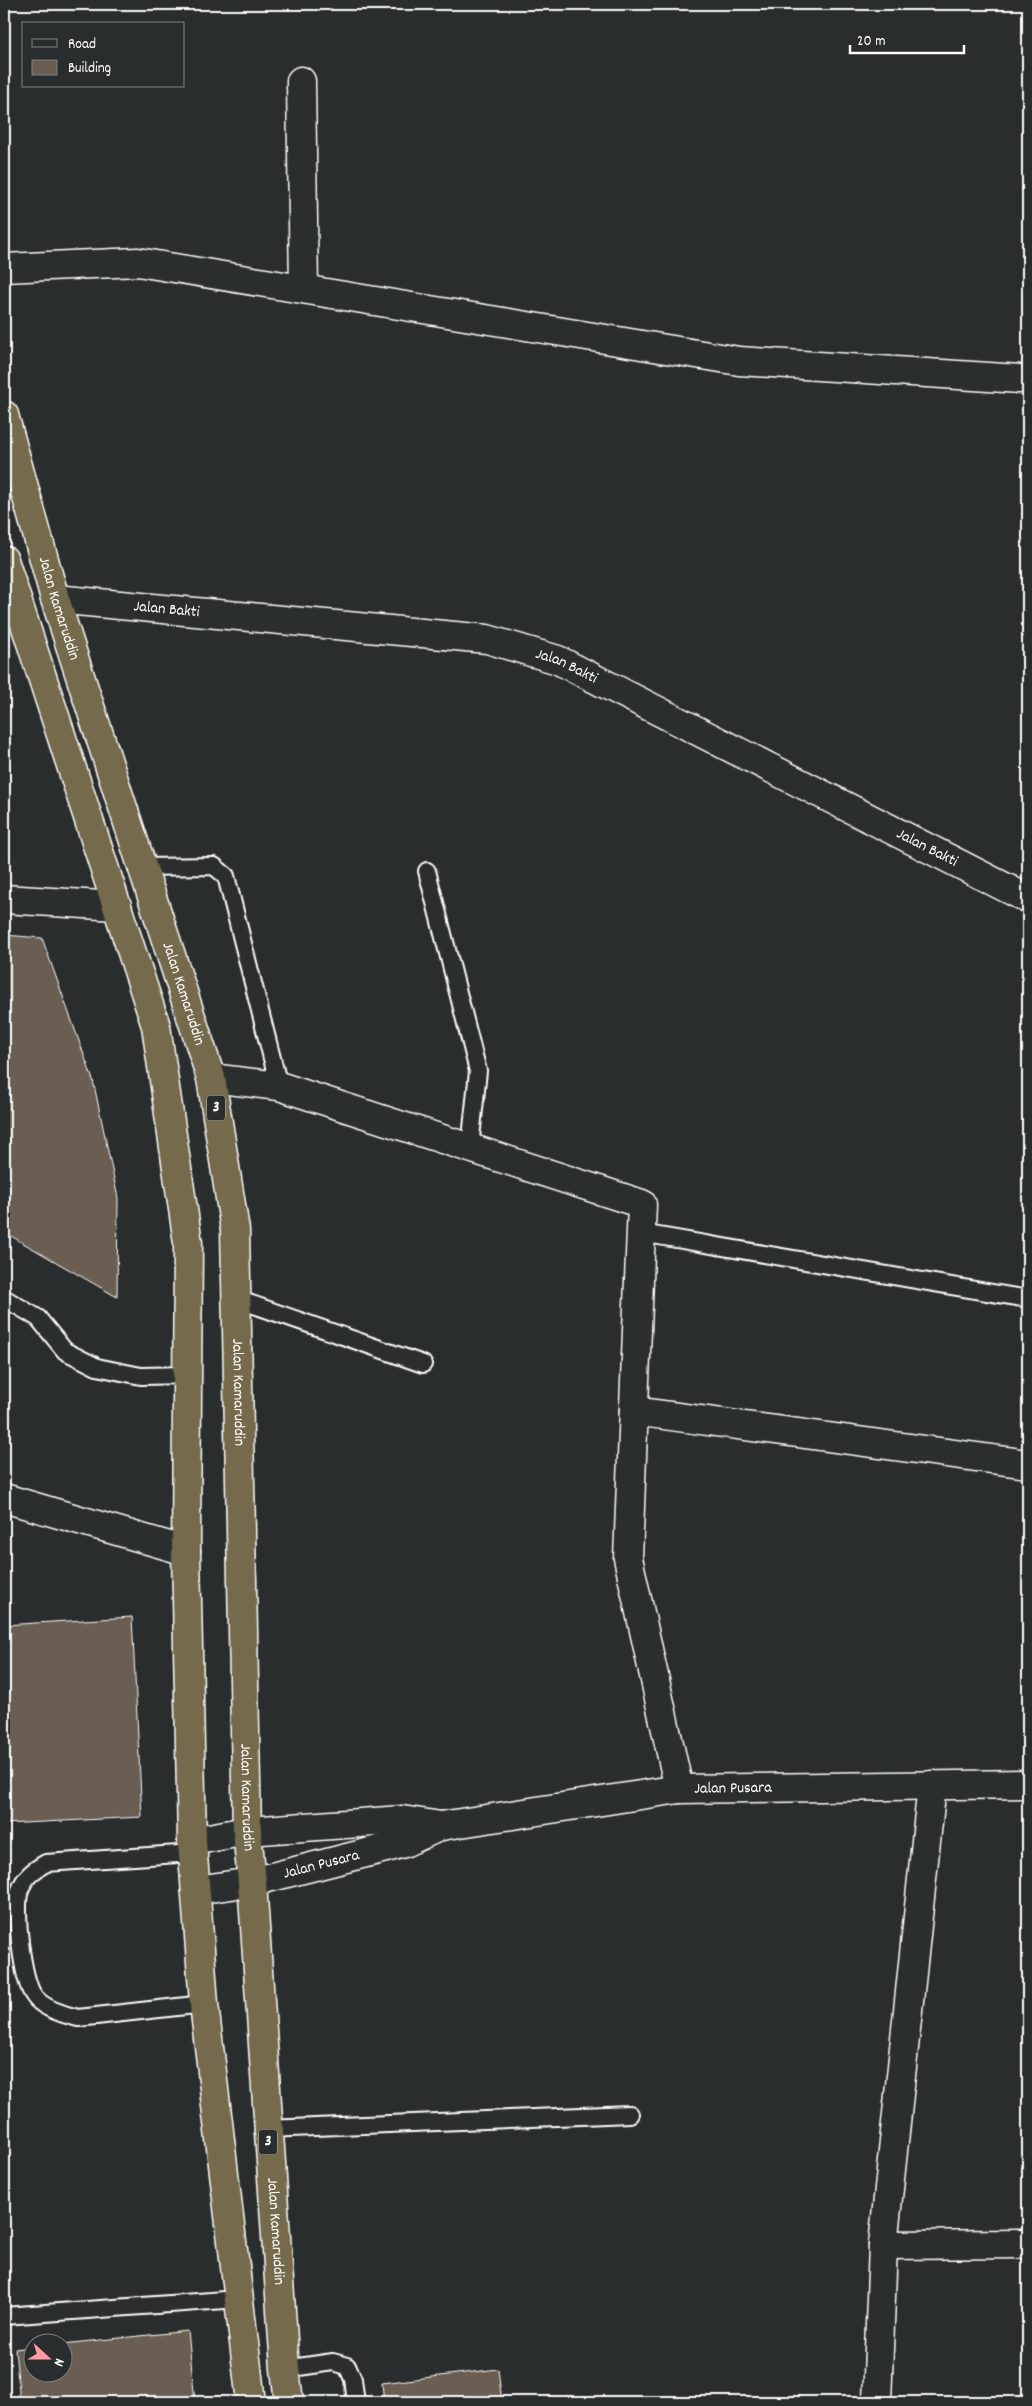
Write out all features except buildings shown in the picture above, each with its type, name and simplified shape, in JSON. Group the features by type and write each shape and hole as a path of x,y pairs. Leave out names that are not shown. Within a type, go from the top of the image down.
{"highway":[{"name":"Jalan Kamaruddin","path":"4,415 56,599 212,1078 235,1230 246,1831 252,1882 267,2129 289,2402"},
{"path":"4,560 156,1026 188,1243 186,1551 192,1847 204,2004 251,2402"}],"street":[{"path":"301,81 304,289"},
{"path":"4,268 138,262 739,361 1020,379"},
{"name":"Jalan Bakti","path":"56,599 487,639 558,660 1028,899"},
{"path":"4,899 117,906"},
{"path":"212,1078 279,1086 642,1204 628,1558 679,1788"},
{"path":"634,1411 1028,1464"},
{"path":"4,1498 186,1551"},
{"name":"Jalan Pusara","path":"196,1890 252,1882 404,1843 441,1826 679,1788 1028,1784"},
{"path":"876,2402 883,2245 932,1785"},
{"name":"Jalan Pusara","path":"192,1847 246,1831 402,1820 441,1826"},
{"path":"883,2245 1028,2244"}],"lane":[{"path":"144,867 214,866 226,876 279,1086"},
{"path":"427,871 478,1071 470,1148"},
{"path":"641,1232 1028,1300"},
{"path":"4,1298 38,1318 66,1351 97,1367 141,1376 187,1375"},
{"path":"237,1299 423,1364"},
{"path":"192,1847 46,1863 30,1872 19,1891 20,1940 26,1978 34,1997 68,2016 78,2018 204,2004"},
{"path":"267,2129 630,2114"},
{"path":"4,2316 239,2299"},
{"path":"285,2369 333,2362 347,2366 353,2379 356,2402"}]}
